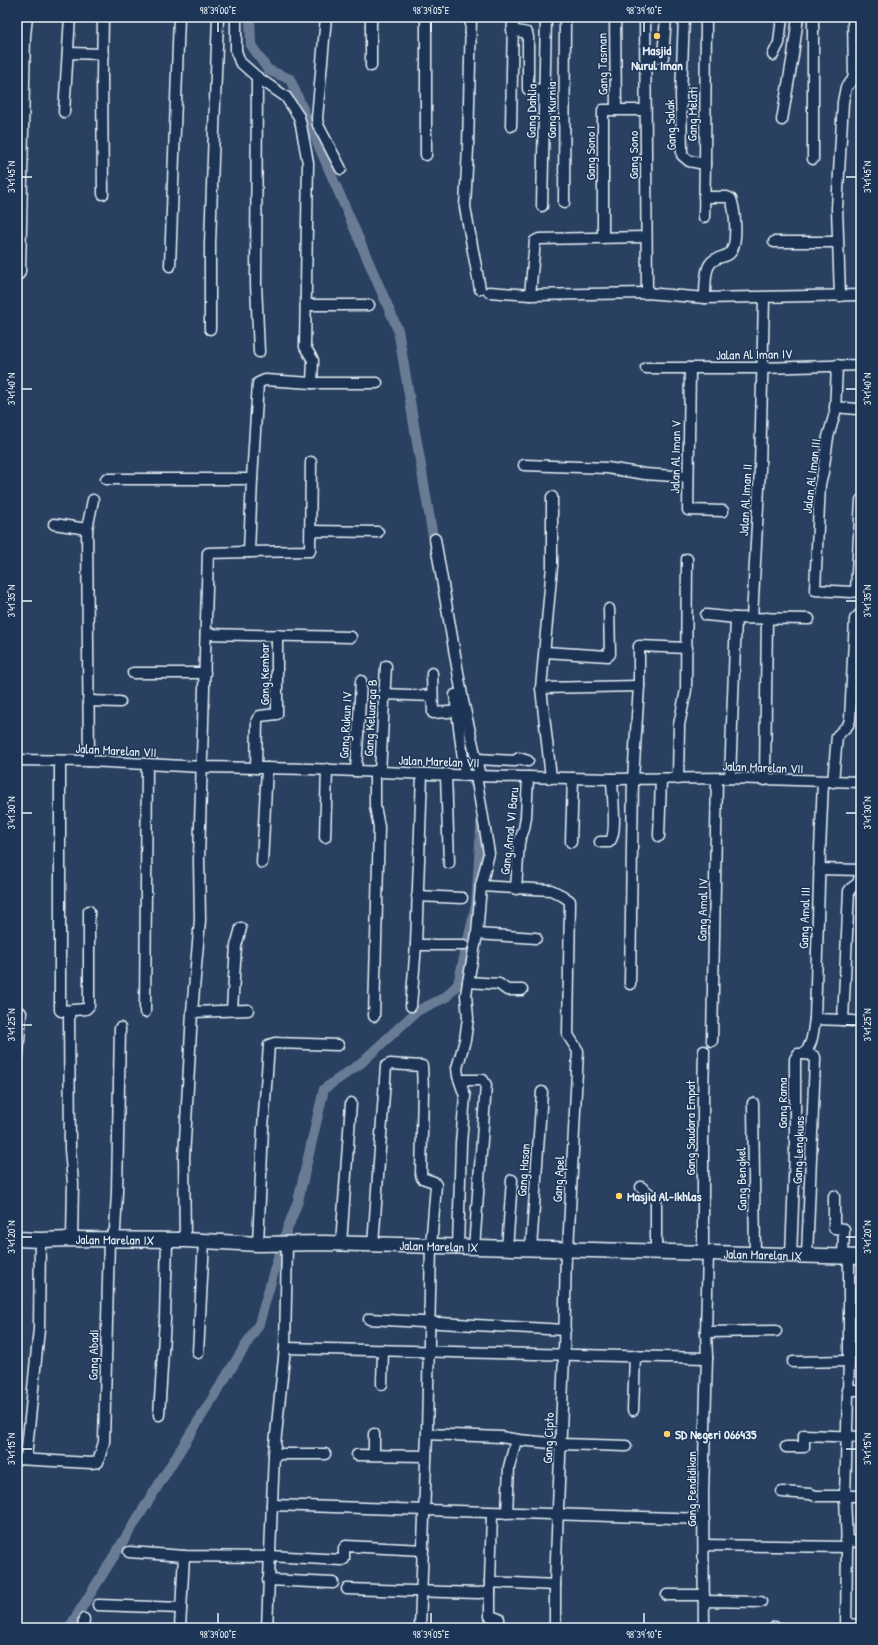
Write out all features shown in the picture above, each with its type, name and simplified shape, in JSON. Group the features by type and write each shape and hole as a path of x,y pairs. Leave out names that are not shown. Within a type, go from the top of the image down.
{"main road":[{"name":"Jalan Marelan IX","path":"17,1239 185,1240 275,1244 341,1244 458,1248 656,1251 851,1257"}],"street":[{"path":"17,274 19,274 20,270 25,36 27,17"},
{"path":"64,112 70,17"},
{"path":"103,17 103,194"},
{"path":"170,266 179,17"},
{"path":"210,329 210,243 218,17"},
{"path":"236,17 236,51 240,62 257,77 286,97 299,117 301,125 308,163 305,347 313,360 312,383"},
{"path":"326,17 317,118 318,125 341,169"},
{"path":"371,17 371,66"},
{"path":"426,17 426,154"},
{"path":"471,17 465,207 485,291 530,295 647,293 705,298 861,296"},
{"path":"511,126 513,17"},
{"name":"Gang Dahlia","path":"542,206 546,17"},
{"name":"Gang Kurnia","path":"564,203 565,17"},
{"name":"Gang Tasman","path":"615,17 616,110"},
{"name":"Gang Sono","path":"645,17 647,293"},
{"path":"646,57 663,57 666,17"},
{"name":"Gang Salak","path":"684,17 681,95 682,155 689,161 705,164"},
{"name":"Gang Melati","path":"705,164 706,17"},
{"path":"773,56 779,43 782,17"},
{"path":"782,120 798,17"},
{"path":"813,17 813,159"},
{"path":"840,296 837,208 843,102 846,87 853,78 855,65 854,17"},
{"path":"512,30 527,33 528,89 544,90"},
{"path":"68,53 103,54"},
{"path":"257,77 256,284 259,352"},
{"name":"Gang Sono I","path":"603,238 603,110 645,110"},
{"path":"704,217 705,164"},
{"path":"704,197 727,197 731,199 735,225 735,244 732,251 725,256 712,261 708,265 705,298"},
{"path":"530,295 535,241 539,239 646,237"},
{"path":"774,242 837,242"},
{"name":"Jalan Al Iman II","path":"752,618 760,469 764,298"},
{"path":"306,305 369,306"},
{"name":"Jalan Al Iman III","path":"837,365 835,407 820,484 815,590 859,592"},
{"name":"Jalan Al Iman IV","path":"646,368 762,368 861,365"},
{"name":"Jalan Al Iman V","path":"690,368 688,510 723,511"},
{"path":"249,552 258,383 265,380 312,383 377,383"},
{"path":"835,407 857,408 861,411"},
{"path":"185,1240 184,1157 192,1012 200,920 199,859 208,553 310,551 312,462"},
{"path":"524,465 607,468 660,476 688,477"},
{"path":"106,479 252,480"},
{"path":"551,778 541,688 552,566 552,497"},
{"path":"89,761 87,529 93,500"},
{"path":"859,592 861,500"},
{"path":"54,524 87,529"},
{"path":"311,531 378,532"},
{"path":"435,539 473,776 489,853 481,886 477,934 466,995 468,1018 465,1040 457,1068 465,1096 461,1143 458,1248"},
{"path":"678,779 679,725 686,690 687,558"},
{"path":"545,652 608,656 610,654 609,609"},
{"name":"Gang Amal III","path":"804,1054 808,1050 812,1041 815,1019 819,869 828,782 837,736 848,725 850,720 855,619 861,614"},
{"path":"706,615 736,618 809,619"},
{"path":"730,778 736,618"},
{"path":"765,780 767,618"},
{"path":"206,634 351,637"},
{"name":"Gang Kembar","path":"256,768 257,720 260,716 277,714 277,635"},
{"path":"630,984 633,779 639,646 687,648"},
{"name":"Gang Keluarga B","path":"374,1016 379,826 375,806 386,666"},
{"path":"133,673 205,673"},
{"path":"432,673 433,713 462,711"},
{"name":"Gang Rukun IV","path":"356,771 361,681"},
{"path":"541,688 638,686"},
{"path":"384,694 432,696"},
{"path":"455,695 462,711 477,759 473,776"},
{"path":"88,701 120,702"},
{"path":"477,759 515,761 519,758 528,761"},
{"name":"Jalan Marelan VII","path":"17,760 89,761 202,767 327,769 473,776 661,780 730,778 861,782"},
{"path":"60,761 60,1010 69,1011 86,1009 89,1006 88,911"},
{"path":"145,1012 147,765"},
{"path":"262,864 267,768"},
{"path":"325,837 327,769"},
{"path":"410,1006 416,945 422,774"},
{"path":"446,774 449,863"},
{"name":"Gang Amal VI Baru","path":"516,889 519,842 524,829 526,817 528,777"},
{"path":"572,842 573,778"},
{"path":"600,842 611,841 614,835 612,779"},
{"name":"Gang Amal IV","path":"712,1041 718,779"},
{"path":"659,836 661,780"},
{"path":"819,869 861,870 856,885 850,888 849,891 843,1020"},
{"path":"481,886 516,889"},
{"name":"Gang Apel","path":"516,889 551,890 570,901 568,1035 578,1051 567,1250"},
{"path":"417,896 462,898"},
{"path":"232,1010 236,946 241,928"},
{"path":"477,934 536,938"},
{"path":"416,945 463,945"},
{"path":"468,982 499,984 507,990 522,990"},
{"path":"192,1012 248,1010"},
{"path":"69,1011 70,1149 73,1183 72,1239"},
{"path":"17,1067 19,1012"},
{"path":"815,1019 861,1022"},
{"path":"109,1240 115,1230 117,1192 120,1028"},
{"path":"267,1628 274,1454 285,1348 263,1128 268,1045 275,1043 338,1045"},
{"name":"Gang Saudara Empat","path":"704,1051 703,1100 705,1253"},
{"name":"Gang Rama","path":"791,1256 795,1152 795,1059 798,1054 804,1054"},
{"name":"Gang Lengkuas","path":"804,1054 811,1054 815,1057 807,1256"},
{"path":"373,1245 386,1066 390,1064 420,1066 423,1068 421,1175 422,1178 434,1182 436,1185 431,1246 427,1434 420,1628"},
{"path":"460,1080 483,1080 486,1085 474,1248"},
{"name":"Gang Hasan","path":"531,1249 542,1092"},
{"path":"341,1244 351,1103"},
{"name":"Gang Bengkel","path":"753,1103 755,1254"},
{"path":"507,1249 512,1180"},
{"path":"641,1188 656,1199 656,1251"},
{"path":"834,1196 834,1228 844,1228 851,1257 845,1496 846,1626 861,1625"},
{"path":"21,1458 39,1329 40,1240"},
{"name":"Gang Abadi","path":"21,1458 91,1463 98,1462 104,1442 109,1240"},
{"path":"159,1415 165,1320 167,1240"},
{"path":"198,1353 204,1241"},
{"name":"Gang Cipto","path":"555,1628 555,1585 559,1516 567,1250"},
{"name":"Gang Pendidikan","path":"704,1628 704,1439 707,1358 705,1253"},
{"path":"369,1320 565,1330"},
{"path":"706,1332 776,1331"},
{"path":"285,1348 707,1358"},
{"path":"382,1384 383,1350"},
{"path":"633,1410 635,1356"},
{"path":"793,1362 849,1361"},
{"path":"848,1390 861,1390"},
{"path":"374,1434 374,1455"},
{"path":"427,1434 501,1437 516,1440 561,1444 626,1446"},
{"path":"786,1447 804,1447 804,1435 861,1437"},
{"path":"507,1513 509,1467 516,1440"},
{"path":"274,1454 325,1454"},
{"path":"357,1455 426,1456"},
{"path":"782,1492 816,1496 861,1496"},
{"path":"272,1505 559,1516 704,1519"},
{"path":"492,1513 490,1616 492,1618 499,1619 500,1628"},
{"path":"704,1545 846,1544 861,1542"},
{"path":"129,1552 184,1556 343,1560 344,1548 346,1546 423,1550"},
{"path":"180,1628 184,1556"},
{"path":"268,1580 333,1583"},
{"path":"347,1589 422,1591 555,1585"},
{"path":"667,1595 761,1602"},
{"path":"98,1605 181,1608"}],"waterway":[{"path":"250,17 251,45 268,70 290,79 398,330 435,549"},
{"path":"464,726 474,783"},
{"path":"69,1628 259,1324 282,1243 298,1201 324,1089 361,1063 417,1011 446,997 458,984 476,905 481,823"}],"place":[{"name":"Masjid Nurul Iman","path":"657,36"},
{"name":"Masjid Al-Ikhlas","path":"619,1196"},
{"name":"SD Negeri 066435","path":"667,1434"}]}
